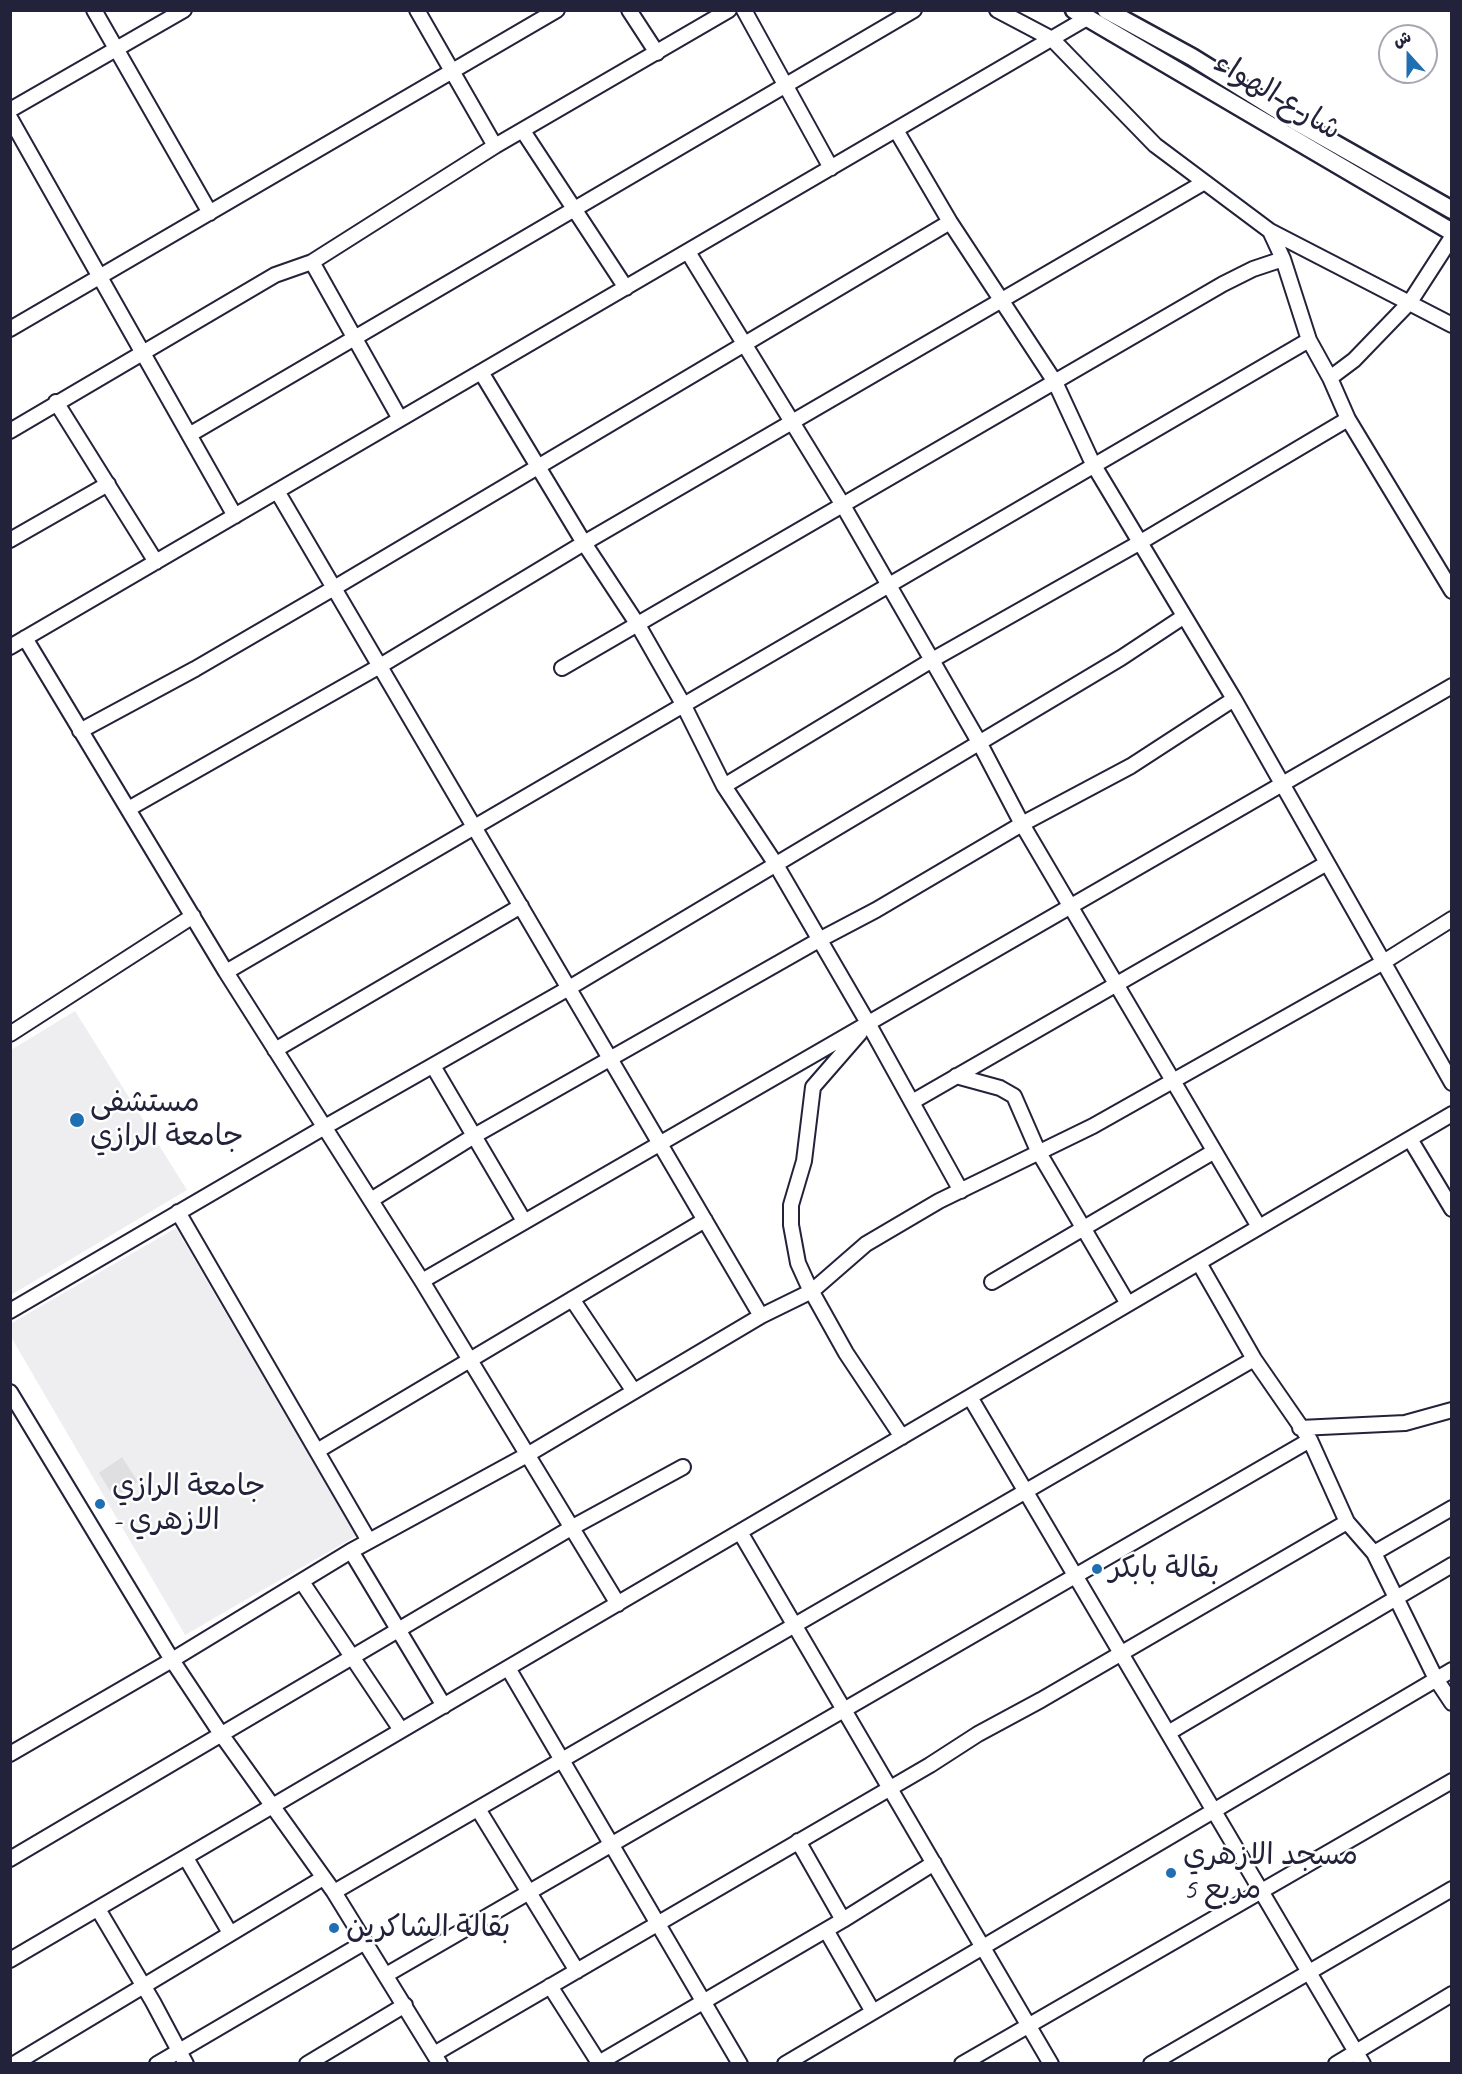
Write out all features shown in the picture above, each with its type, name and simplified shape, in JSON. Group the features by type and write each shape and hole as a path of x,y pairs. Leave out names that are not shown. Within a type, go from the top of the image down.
{"main road":[{"name":"شارع الهواء","path":"1106,10 1192,57 1294,121 1452,210"},
{"name":"شارع الهواء","path":"1080,14 1452,232"}],"street":[{"path":"94,10 210,213"},
{"path":"10,110 184,10"},
{"path":"417,10 450,72 495,146"},
{"path":"10,329 557,10"},
{"path":"629,10 657,53"},
{"path":"10,431 275,275 312,262 495,146 729,10"},
{"path":"744,10 788,86 831,168"},
{"path":"189,435 788,86 914,10"},
{"path":"997,10 1052,39 1155,144 1203,183 1270,231 1452,325"},
{"path":"10,647 1052,39 1080,14"},
{"path":"10,118 236,516"},
{"path":"896,130 950,222 1055,382 1093,464 1284,784 1382,963 1452,1083"},
{"path":"523,131 626,288"},
{"path":"130,808 380,666 584,543 1203,183"},
{"path":"80,731 334,588 950,222"},
{"path":"1270,231 1283,259 1309,340 1330,378 1348,419 1452,591"},
{"path":"1330,378 1354,360 1410,302 1452,237"},
{"path":"687,252 842,505 980,742 1022,824 1259,1227"},
{"path":"562,668 1222,284 1253,269 1283,259"},
{"path":"312,262 400,419"},
{"path":"226,972 1309,340"},
{"path":"481,372 584,543 638,625 683,704 724,786 775,863 868,1023 961,1191"},
{"path":"56,402 156,562"},
{"path":"724,786 932,660 1139,543 1348,419"},
{"path":"10,540 108,484"},
{"path":"278,491 761,1316"},
{"path":"10,1311 323,1128 569,988 1121,658 1183,617"},
{"path":"25,638 80,731 130,808 226,972 422,1281 618,1604"},
{"path":"422,1281 1452,686"},
{"path":"371,1200 474,1136 876,910 1022,824 1131,766 1234,699"},
{"path":"912,1102 1327,863"},
{"path":"275,1050 521,906"},
{"path":"10,1034 193,916"},
{"path":"10,1754 172,1660 351,1551 527,1455 761,1316 812,1292 866,1244 961,1191 1093,1126 1382,963 1452,919"},
{"path":"868,1023 813,1087 804,1161 791,1205 791,1215 798,1263 812,1292 846,1353 902,1437"},
{"path":"433,1066 524,1221"},
{"path":"956,1076 1000,1088 1014,1096 1038,1152 1128,1304"},
{"path":"10,1960 1452,1114"},
{"path":"1410,1138 1452,1209"},
{"path":"992,1282 1213,1152"},
{"path":"178,1212 369,1541"},
{"path":"317,1451 705,1220"},
{"path":"1199,1263 1254,1359 1310,1440 1347,1521 1374,1553 1436,1679 1452,1703"},
{"path":"572,1299 633,1390"},
{"path":"334,1892 1254,1359"},
{"path":"10,1392 172,1660 221,1734 334,1892 437,2059 550,1986 890,1788 978,1734 1347,1521"},
{"path":"970,1397 1363,2064"},
{"path":"1300,1428 1405,1423 1452,1410"},
{"path":"386,1975 1310,1440"},
{"path":"10,1859 571,1528 683,1467"},
{"path":"1374,1553 1452,1508"},
{"path":"740,1532 1051,2064"},
{"path":"351,1551 444,1706"},
{"path":"1168,1733 1452,1565"},
{"path":"302,1582 401,1730"},
{"path":"508,1668 740,2064"},
{"path":"785,2064 1452,1670"},
{"path":"962,2064 1452,1781"},
{"path":"478,1809 577,1971"},
{"path":"798,1841 843,1920"},
{"path":"186,1858 230,1934"},
{"path":"550,1986 598,2063 843,1920 934,1863"},
{"path":"15,2064 322,1878"},
{"path":"1151,2064 1452,1889"},
{"path":"98,1909 144,1986 186,2064"},
{"path":"826,1930 873,2012"},
{"path":"157,2064 365,1942"},
{"path":"1336,2064 1355,2050 1452,1994"},
{"path":"307,2064 405,2006"}],"shaded area":[{"name":"مستشفى جامعة الرازي","path":"75,1011 187,1190 11,1295 11,1050"},
{"path":"176,1228 356,1536 185,1635 11,1337 10,1324"},
{"path":"122,1457 138,1482 114,1497 99,1473"}],"place":[{"name":"مستشفى جامعة الرازي","path":"77,1120"},
{"name":"جامعة الرازي - الازهري","path":"100,1504"},
{"name":"بقالة بابكر","path":"1097,1569"},
{"name":"مسجد الازهري مربع 5","path":"1171,1873"},
{"name":"بقالة الشاكرين","path":"334,1928"}]}
